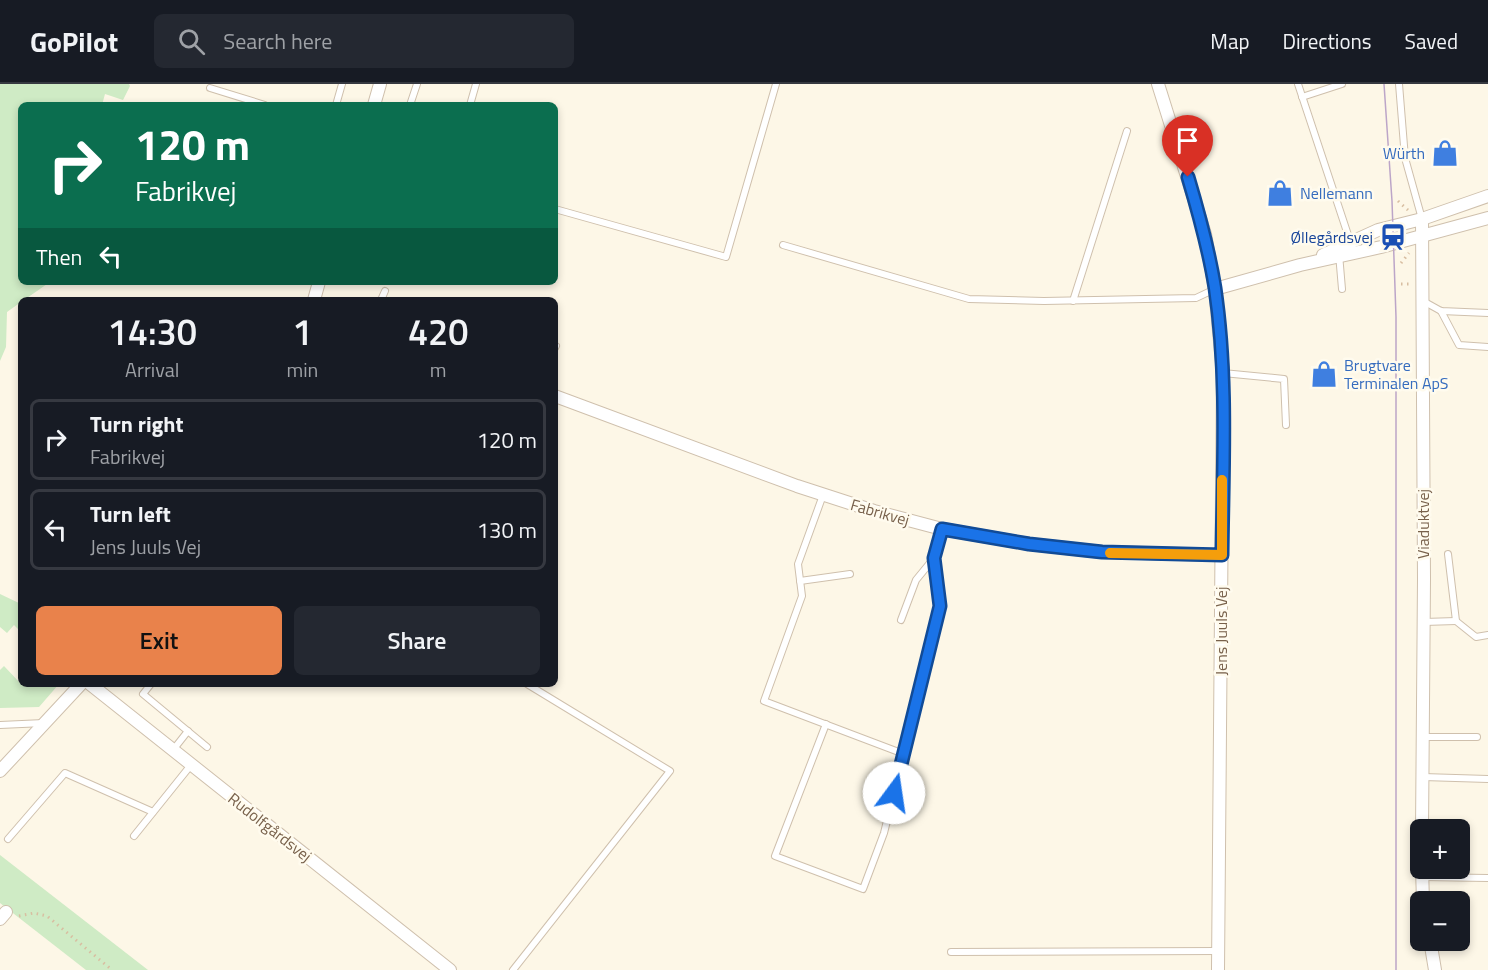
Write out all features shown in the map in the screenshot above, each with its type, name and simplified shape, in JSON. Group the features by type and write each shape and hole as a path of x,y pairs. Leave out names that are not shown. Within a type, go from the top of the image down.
{"street":[{"path":"375,102 380,84"},
{"name":"Jens Juuls Vej","path":"1158,84 1205,234 1215,289 1223,373 1218,970"},
{"path":"1353,248 1378,231 1422,219 1488,196"},
{"path":"1215,289 1353,248 1422,236 1488,218"},
{"name":"Viaduktvej","path":"1422,219 1422,819"},
{"name":"Fabrikvej","path":"558,397 873,511 942,529 1029,544 1102,552 1222,555"},
{"path":"0,771 78,687"},
{"name":"Rudolfgårdsvej","path":"94,687 450,970"},
{"path":"1432,951 1436,970"}],"lane":[{"path":"337,102 342,84"},
{"path":"411,102 417,84"},
{"path":"471,102 476,84"},
{"path":"558,210 726,257 776,84"},
{"path":"1298,84 1353,248"},
{"path":"1302,97 1342,84"},
{"path":"1399,84 1405,158 1422,219"},
{"path":"210,88 255,102"},
{"path":"1073,301 1126,130"},
{"path":"783,244 969,299 1073,301 1196,298 1215,289"},
{"path":"1339,252 1342,289"},
{"path":"382,297 385,291"},
{"path":"1422,301 1441,311 1488,313"},
{"path":"1441,311 1459,345 1488,347"},
{"path":"1223,373 1284,379 1286,425"},
{"path":"824,494 798,564 802,596 764,700 904,754"},
{"path":"826,724 775,856 863,890 884,833 940,606 934,558 942,529"},
{"path":"1448,554 1456,621"},
{"path":"901,620 916,580 934,558"},
{"path":"800,581 850,574"},
{"path":"1423,622 1456,621 1476,637 1488,635"},
{"path":"149,687 143,694 207,747"},
{"path":"513,970 670,771 532,687"},
{"path":"0,725 44,723"},
{"path":"173,750 188,731"},
{"path":"1422,737 1477,737"},
{"path":"134,836 191,764"},
{"path":"8,839 65,773 153,812"},
{"path":"1422,777 1488,778"},
{"path":"1470,877 1488,878"},
{"path":"951,952 1219,951"}],"path":[{"path":"1401,284 1412,284"},
{"path":"3,915 15,917 34,913 47,916 112,970"}],"green space":[{"path":"0,84 129,84 123,100 105,94 103,102 18,102 18,285 46,285 28,297 18,297 18,304 7,312 6,347 0,361"},
{"path":"0,594 18,603 18,629 14,625 7,633 0,627"},
{"path":"4,666 18,681 18,687 56,687 39,707 0,708 0,670"},
{"path":"0,855 148,970 86,970 0,903"}],"tram line":[{"path":"1384,84 1392,201 1396,317 1396,970"}],"slow traffic":[{"path":"1110,553 1222,555 1222,480"}],"place":[{"name":"Würth","path":"1445,153"},
{"name":"Nellemann","path":"1280,193"},
{"name":"Øllegårdsvej","path":"1393,237"},
{"name":"Brugtvare Terminalen ApS","path":"1324,374"}],"route":[{"path":"894,793 940,606 934,558 942,529 1029,544 1102,552 1222,555 1223,373 1212,271 1205,234 1188,177"}]}
